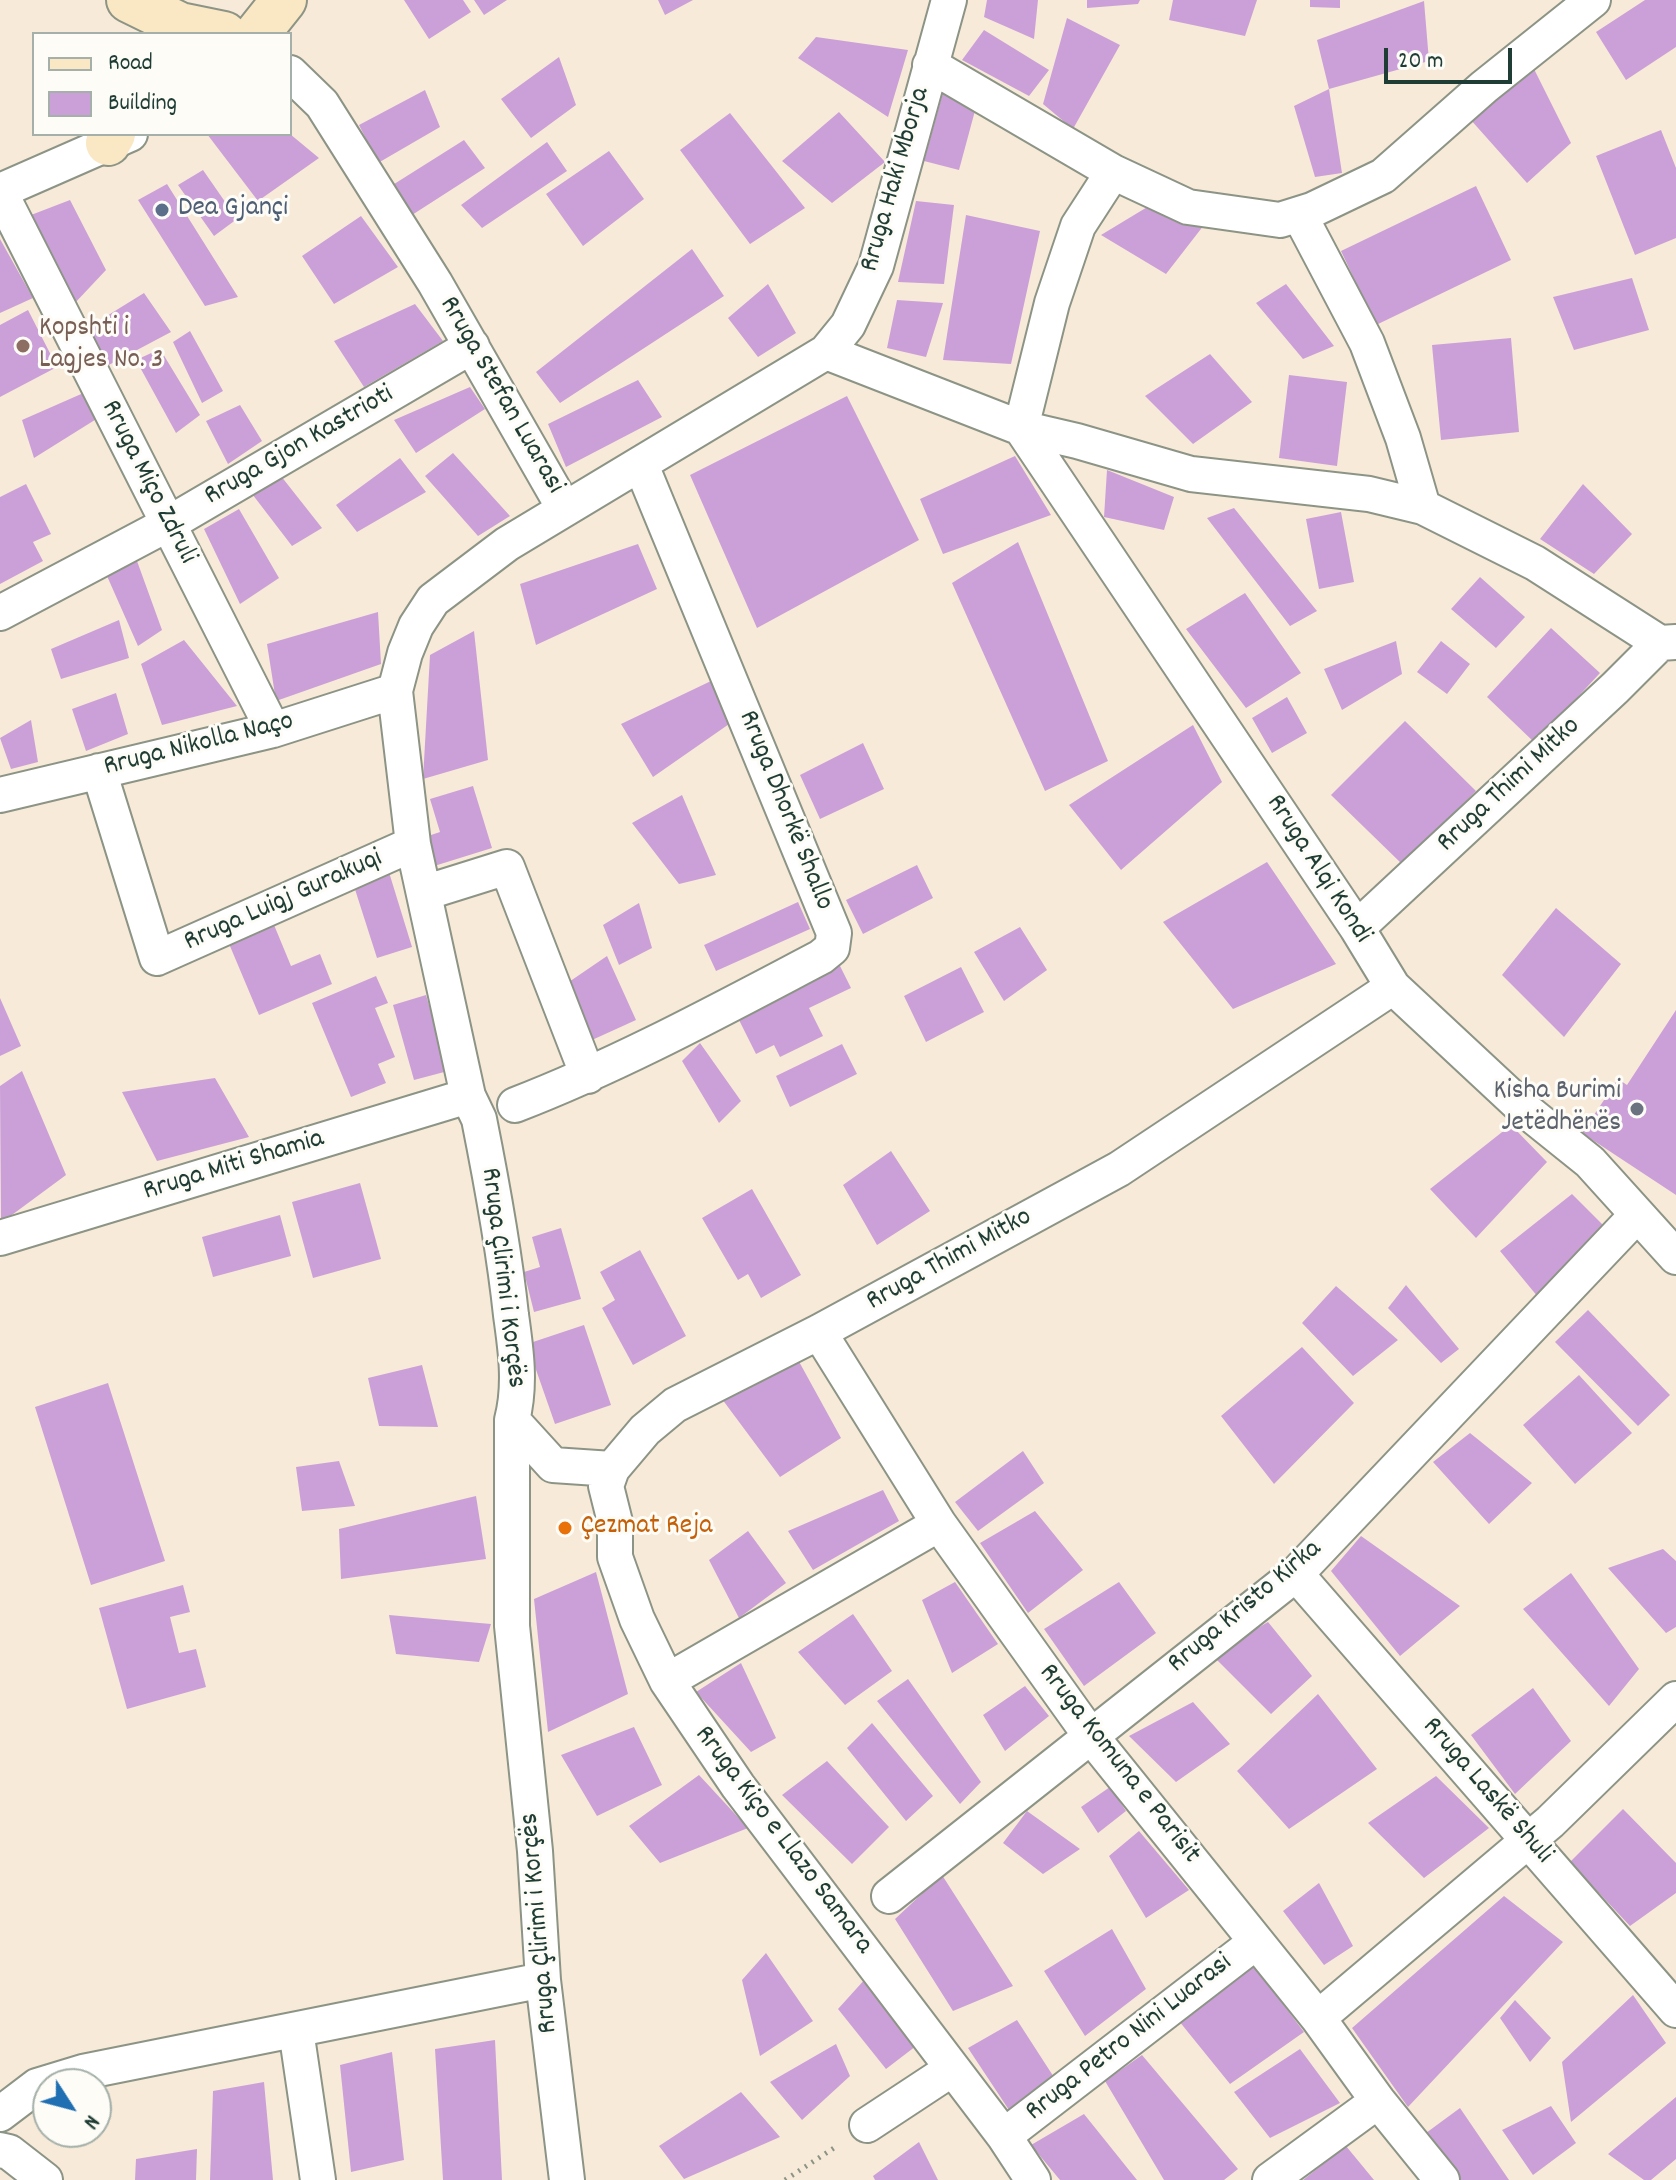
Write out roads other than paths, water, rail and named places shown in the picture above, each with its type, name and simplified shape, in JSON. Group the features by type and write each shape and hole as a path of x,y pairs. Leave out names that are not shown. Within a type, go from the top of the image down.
{"main road":[{"path":"128,0 136,32"},
{"path":"128,0 180,25 214,32"},
{"path":"259,32 284,0"}],"street":[{"name":"Rruga Haki Mborja","path":"826,352 848,325 876,266 949,0"},
{"path":"930,65 1113,172 1188,207 1280,220 1312,210 1383,176 1484,87 1593,0"},
{"name":"Rruga Stefan Luarasi","path":"292,75 322,104 435,283 564,508 641,465 826,352"},
{"path":"0,191 117,137"},
{"path":"1021,428 1052,303 1078,226 1113,172"},
{"name":"Rruga Miço Zdruli","path":"0,191 273,730"},
{"path":"1299,214 1367,343 1403,438 1423,507"},
{"name":"Rruga Gjon Kastrioti","path":"0,613 168,524 472,346"},
{"path":"826,352 1021,428 1191,474 1369,494 1423,507 1535,563 1668,642"},
{"name":"Rruga Alqi Kondi","path":"1021,428 1357,928 1393,987 1524,1109 1590,1162 1676,1257"},
{"name":"Rruga Dhorkë Shallo","path":"515,1105 588,1076 821,957 832,948 834,933 641,465"},
{"name":"Rruga Çlirimi i Korçës","path":"564,508 507,544 433,600 416,626 395,691 413,844 468,1096 479,1119 507,1277 518,1397 512,1420 512,1626 535,1851 543,1980 567,2180"},
{"name":"Rruga Thimi Mitko","path":"1357,928 1668,642"},
{"name":"Rruga Nikolla Naço","path":"0,795 273,730 395,691"},
{"name":"Rruga Luigj Gurakuqi","path":"99,771 157,958 413,844"},
{"path":"424,893 507,867 588,1076"},
{"name":"Rruga Thimi Mitko","path":"612,1469 645,1430 675,1405 819,1332 1119,1169 1393,987"},
{"name":"Rruga Miti Shamia","path":"0,1238 468,1096"},
{"name":"Rruga Kristo Kirka","path":"889,1896 1296,1574 1637,1215"},
{"name":"Rruga Komuna e Parisit","path":"819,1332 939,1524 1090,1735 1318,2018 1378,2101 1442,2180"},
{"path":"512,1420 553,1465 612,1469"},
{"name":"Rruga Kiço e Llazo Samara","path":"612,1469 606,1486 615,1522 615,1557 637,1619 667,1681 738,1786 1004,2136 1033,2180"},
{"path":"667,1681 939,1524"},
{"name":"Rruga Laskë Shuli","path":"1296,1574 1676,2010"},
{"path":"1318,2018 1550,1822 1676,1699"},
{"name":"Rruga Petro Nini Luarasi","path":"1004,2136 1256,1942"},
{"path":"0,2114 37,2086 83,2072 543,1980"},
{"path":"296,2030 318,2180"},
{"path":"867,2125 952,2069"},
{"path":"1270,2180 1378,2101"},
{"path":"0,2150 9,2152 45,2180"}],"place":[{"name":"Dea Gjançi","path":"162,210"},
{"name":"Kopshti i Lagjes No. 3","path":"23,346"},
{"name":"Kisha Burimi Jetëdhënës","path":"1637,1109"},
{"name":"Çezmat Reja","path":"565,1528"}]}
